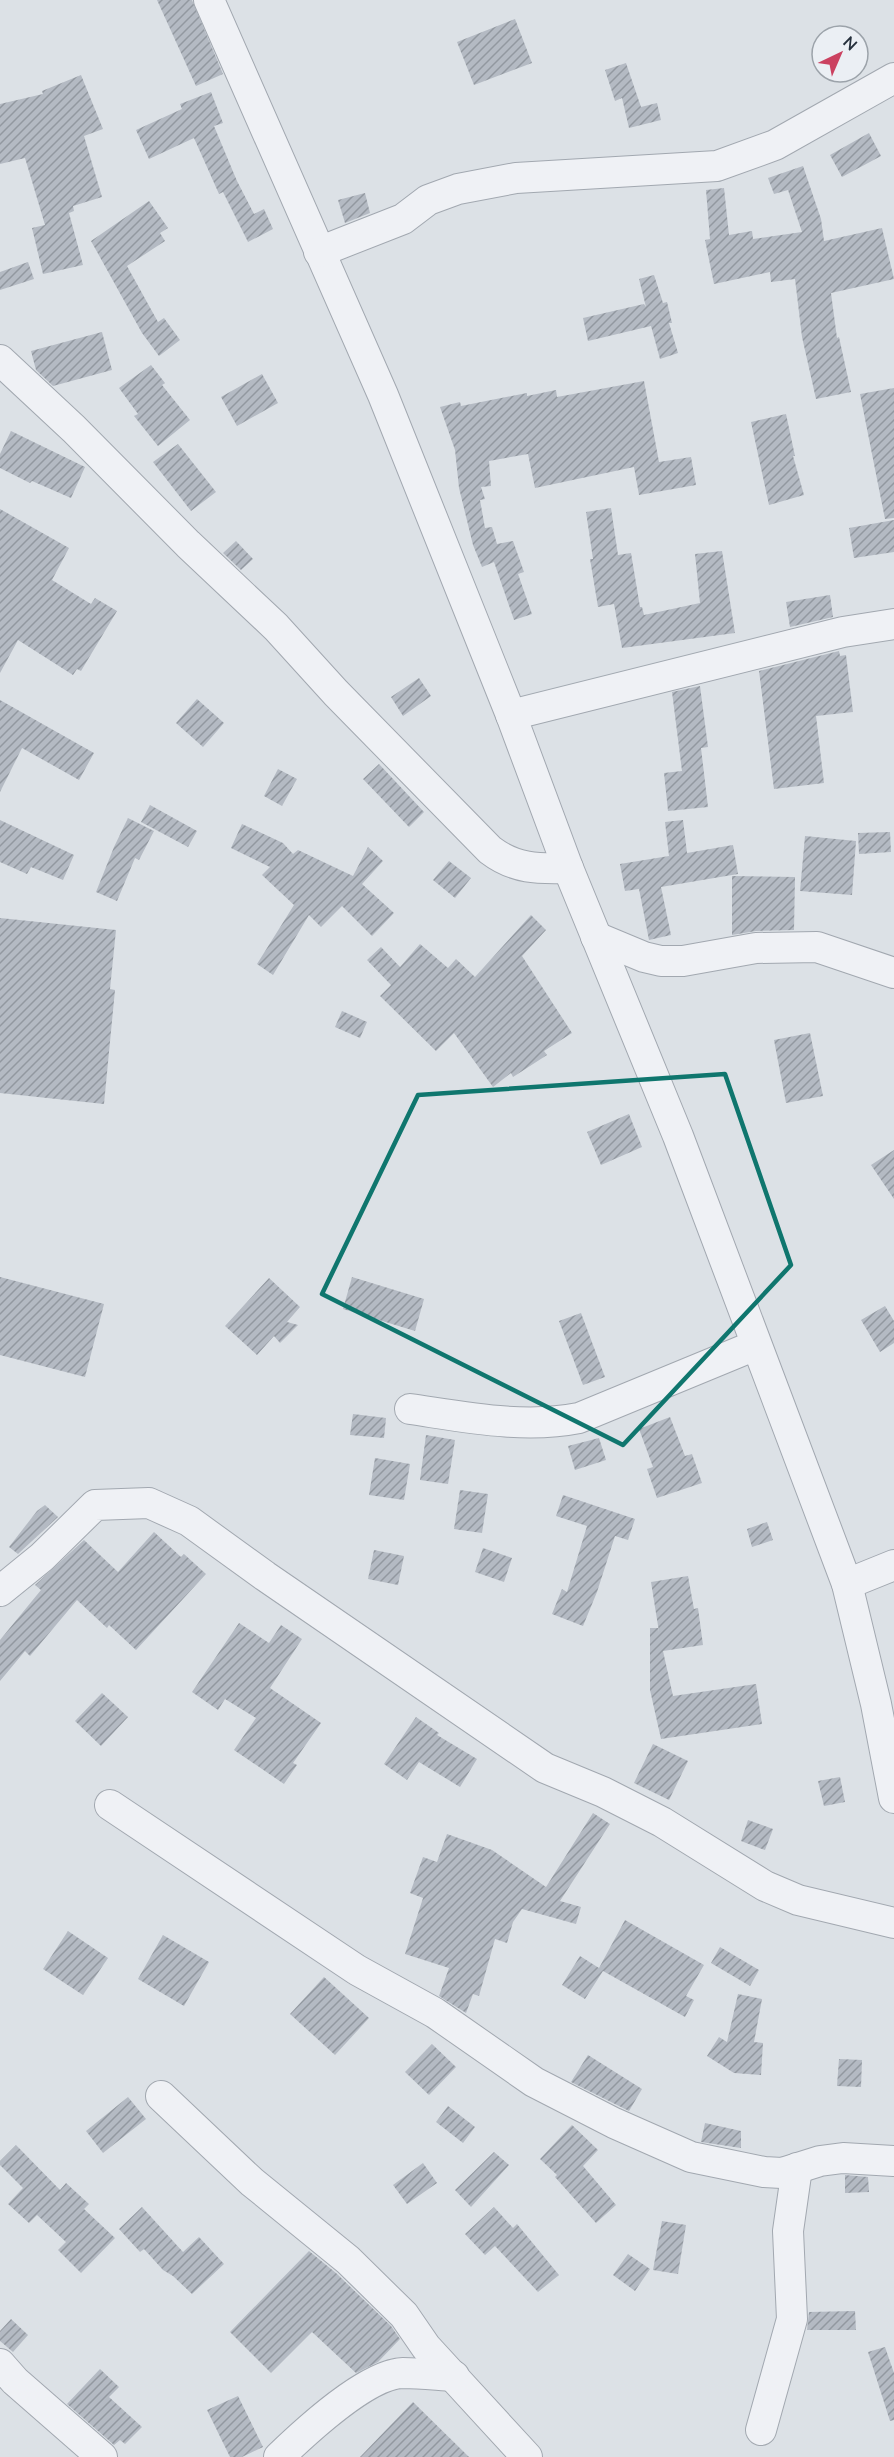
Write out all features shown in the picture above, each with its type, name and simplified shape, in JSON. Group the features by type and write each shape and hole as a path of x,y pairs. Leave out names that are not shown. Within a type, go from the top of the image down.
{"street":[{"path":"209,0 383,395 511,715 568,868 678,1136 847,1584 876,1704 894,1798"},
{"path":"319,252 403,219 428,200 458,189 516,178 717,166 775,145 894,78"},
{"path":"0,360 74,429 188,544 276,627 350,708 490,850 514,865 551,869 568,868"},
{"path":"511,715 843,632 894,624"},
{"path":"596,937 644,957 661,961 683,961 756,948 817,947 894,973"},
{"path":"410,1409 485,1420 554,1423 579,1418 756,1345"},
{"path":"0,1591 42,1557 95,1505 149,1503 189,1521 275,1583 545,1768 603,1792 662,1822 765,1886 798,1900 894,1923"},
{"path":"847,1584 894,1565"},
{"path":"110,1805 357,1970 435,2013 550,2091 614,2123 691,2157 764,2172 782,2173 843,2158 894,2161"},
{"path":"161,2096 252,2182 348,2260 404,2315 426,2347 527,2457"},
{"path":"761,2430 792,2319 788,2231 797,2168"},
{"path":"0,2364 15,2381 102,2457"},
{"path":"279,2457 359,2390 384,2377 403,2373 454,2376"}],"highlighted area":[{"path":"725,1074 791,1265 623,1445 322,1294 418,1095"}],"building":[{"path":"157,0 192,0 223,74 196,86"},
{"path":"515,19 532,63 474,85 457,42"},
{"path":"626,63 641,107 657,103 661,120 629,128 622,98 615,101 605,70"},
{"path":"81,75 103,129 84,136 102,197 73,206 74,211 69,213 83,265 43,274 32,228 45,225 25,158 0,164 0,104 43,94 42,91"},
{"path":"211,92 223,123 214,126 237,181 254,214 264,209 273,229 248,242 223,192 219,194 194,138 149,159 136,130 182,109 180,104"},
{"path":"869,133 881,156 842,177 830,155"},
{"path":"803,166 821,219 824,241 882,228 894,279 831,293 837,338 839,337 851,392 816,399 802,337 795,279 771,282 770,272 714,284 705,240 710,239 706,190 724,188 729,235 752,231 753,239 802,232 788,190 774,194 768,178"},
{"path":"365,193 370,213 345,223 338,200"},
{"path":"149,201 168,228 160,233 165,241 127,266 158,322 164,318 180,340 159,356 142,333 91,241"},
{"path":"28,262 34,279 0,290 0,272"},
{"path":"654,275 663,303 667,302 672,323 669,323 678,353 660,359 651,326 588,341 583,318 644,304 646,307 639,279"},
{"path":"102,332 112,370 53,386 36,370 31,351"},
{"path":"151,365 165,383 162,385 190,420 158,446 134,416 138,414 119,388"},
{"path":"262,374 278,403 237,426 221,397"},
{"path":"644,381 659,462 691,457 696,485 639,495 634,467 535,488 528,454 489,461 491,486 481,487 485,499 480,500 485,528 492,527 497,544 513,541 524,572 518,574 532,614 514,620 494,562 482,567 473,545 459,488 455,450 440,407 460,402 461,406 527,393 527,396 556,390 557,397"},
{"path":"894,388 894,518 885,519 860,394"},
{"path":"786,414 795,456 793,456 804,495 769,505 751,422"},
{"path":"11,431 85,467 71,498 32,481 30,483 0,468 0,454"},
{"path":"178,444 216,492 191,511 153,462"},
{"path":"611,508 618,555 631,553 640,607 644,615 700,603 695,554 722,551 735,633 622,648 614,604 598,607 590,559 593,559 586,512"},
{"path":"0,509 69,548 52,580 91,604 95,598 117,611 81,671 77,669 73,675 18,640 0,673"},
{"path":"894,520 894,552 854,558 849,528"},
{"path":"236,541 253,559 241,570 223,553"},
{"path":"830,595 833,617 790,627 786,602"},
{"path":"839,651 840,656 846,655 853,712 816,716 824,783 774,789 759,671"},
{"path":"419,678 431,696 403,716 391,697"},
{"path":"700,686 708,747 701,748 708,807 668,811 664,773 682,771 672,692"},
{"path":"197,699 224,723 203,747 176,723"},
{"path":"0,700 94,753 79,780 22,748 0,792"},
{"path":"379,764 424,812 409,827 363,779"},
{"path":"278,769 297,779 282,806 264,796"},
{"path":"150,805 197,831 188,847 141,822"},
{"path":"128,818 154,831 139,860 135,858 117,901 96,892"},
{"path":"0,820 74,855 63,880 31,867 27,874 0,862"},
{"path":"683,820 687,853 733,845 738,874 661,887 671,935 649,940 639,889 625,891 620,864 669,856 665,822"},
{"path":"242,824 283,843 293,854 298,850 353,876 368,847 383,861 362,884 394,913 372,936 342,906 321,927 309,915 273,975 257,964 294,905 262,875 270,867 231,848"},
{"path":"890,832 891,852 859,854 858,833"},
{"path":"805,836 856,841 852,895 800,891"},
{"path":"449,861 471,878 455,898 433,880"},
{"path":"732,876 795,877 794,930 756,931 732,935"},
{"path":"531,915 546,930 522,956 572,1033 544,1051 547,1055 513,1077 511,1073 493,1087 454,1033 436,1051 380,996 391,985 367,960 381,947 400,967 420,944 448,968 456,959 475,977"},
{"path":"0,918 116,930 110,989 115,990 104,1104 0,1093"},
{"path":"342,1011 367,1022 360,1038 335,1027"},
{"path":"810,1033 823,1096 786,1103 774,1040"},
{"path":"629,1114 642,1147 601,1165 587,1132"},
{"path":"894,1150 894,1199 871,1165"},
{"path":"0,1277 104,1304 85,1377 0,1355"},
{"path":"352,1277 424,1299 415,1331 343,1309"},
{"path":"269,1278 300,1307 287,1322 298,1325 280,1343 274,1336 257,1355 225,1326"},
{"path":"885,1306 894,1321 894,1343 880,1352 861,1320"},
{"path":"581,1313 605,1377 583,1385 559,1321"},
{"path":"353,1414 386,1418 384,1438 350,1435"},
{"path":"670,1417 685,1456 692,1454 702,1483 657,1498 647,1469 653,1467 639,1429"},
{"path":"426,1435 455,1440 448,1484 420,1480"},
{"path":"599,1438 606,1460 575,1470 568,1446"},
{"path":"375,1458 410,1464 404,1500 369,1495"},
{"path":"460,1490 488,1494 482,1533 454,1529"},
{"path":"563,1495 635,1519 628,1540 615,1536 597,1592 583,1626 552,1614 562,1589 567,1592 587,1526 556,1516"},
{"path":"45,1505 58,1517 18,1554 9,1547 37,1511"},
{"path":"767,1522 773,1540 752,1547 747,1529"},
{"path":"154,1532 181,1557 184,1554 206,1574 136,1650 109,1625 107,1628 77,1600 30,1656 25,1651 0,1681 0,1640 41,1590 35,1585 84,1540 118,1572"},
{"path":"483,1548 512,1558 504,1582 475,1572"},
{"path":"374,1550 404,1556 398,1585 368,1579"},
{"path":"688,1576 694,1609 698,1608 703,1645 663,1651 673,1696 756,1684 762,1724 661,1739 650,1690 650,1628 658,1628 659,1632 651,1582"},
{"path":"239,1623 269,1643 281,1625 302,1639 270,1688 321,1723 293,1763 297,1765 284,1784 234,1750 256,1718 225,1699 218,1710 192,1692"},
{"path":"102,1693 128,1717 101,1746 75,1721"},
{"path":"416,1717 439,1733 437,1735 477,1759 460,1787 419,1762 407,1780 384,1764"},
{"path":"653,1744 688,1761 669,1800 634,1783"},
{"path":"840,1777 845,1802 824,1806 818,1781"},
{"path":"593,1813 610,1824 560,1901 581,1907 576,1924 522,1909 513,1922 507,1943 495,1939 479,1996 473,1994 466,2013 439,1996 449,1968 405,1954 423,1898 410,1893 423,1857 437,1862 447,1834 492,1850 546,1887"},
{"path":"748,1820 773,1829 765,1850 741,1841"},
{"path":"625,1920 704,1965 686,1996 694,2000 685,2017 603,1971 585,1999 562,1985 580,1956 599,1968"},
{"path":"68,1931 108,1958 83,1995 43,1969"},
{"path":"163,1935 209,1962 184,2006 138,1979"},
{"path":"720,1947 759,1970 750,1986 711,1963"},
{"path":"324,1977 369,2018 335,2055 290,2014"},
{"path":"738,1994 762,1999 754,2042 763,2043 761,2075 734,2073 707,2056 719,2037 727,2042"},
{"path":"432,2044 456,2067 429,2095 405,2072"},
{"path":"588,2055 642,2089 629,2111 571,2082"},
{"path":"839,2059 862,2060 861,2087 837,2086"},
{"path":"128,2097 146,2119 103,2153 86,2131"},
{"path":"448,2106 475,2127 463,2143 436,2122"},
{"path":"705,2123 741,2131 741,2148 701,2142"},
{"path":"572,2125 598,2150 583,2166 616,2205 596,2223 555,2177 557,2175 540,2159"},
{"path":"16,2145 60,2190 66,2183 89,2204 84,2209 115,2238 81,2273 58,2250 66,2242 37,2215 29,2223 8,2204 23,2188 0,2165 0,2161"},
{"path":"494,2152 509,2165 471,2207 455,2190"},
{"path":"423,2163 437,2183 407,2204 393,2185"},
{"path":"845,2175 868,2177 869,2192 845,2193"},
{"path":"142,2207 183,2252 199,2237 224,2264 192,2294 163,2270 144,2249 140,2252 119,2229"},
{"path":"494,2207 513,2228 517,2224 559,2275 538,2292 495,2246 485,2255 465,2234"},
{"path":"662,2221 686,2225 678,2274 653,2270"},
{"path":"309,2251 336,2273 391,2326 400,2339 378,2362 356,2373 312,2332 271,2373 230,2332"},
{"path":"628,2254 650,2269 635,2291 613,2275"},
{"path":"855,2311 856,2330 807,2330 809,2312"},
{"path":"11,2319 28,2335 13,2352 0,2341 0,2331"},
{"path":"885,2347 894,2373 894,2420 890,2421 868,2352"},
{"path":"100,2369 119,2387 109,2397 142,2427 125,2444 120,2440 114,2445 67,2404"},
{"path":"238,2396 263,2447 242,2457 230,2457 207,2410"},
{"path":"413,2402 469,2457 360,2457"}]}
